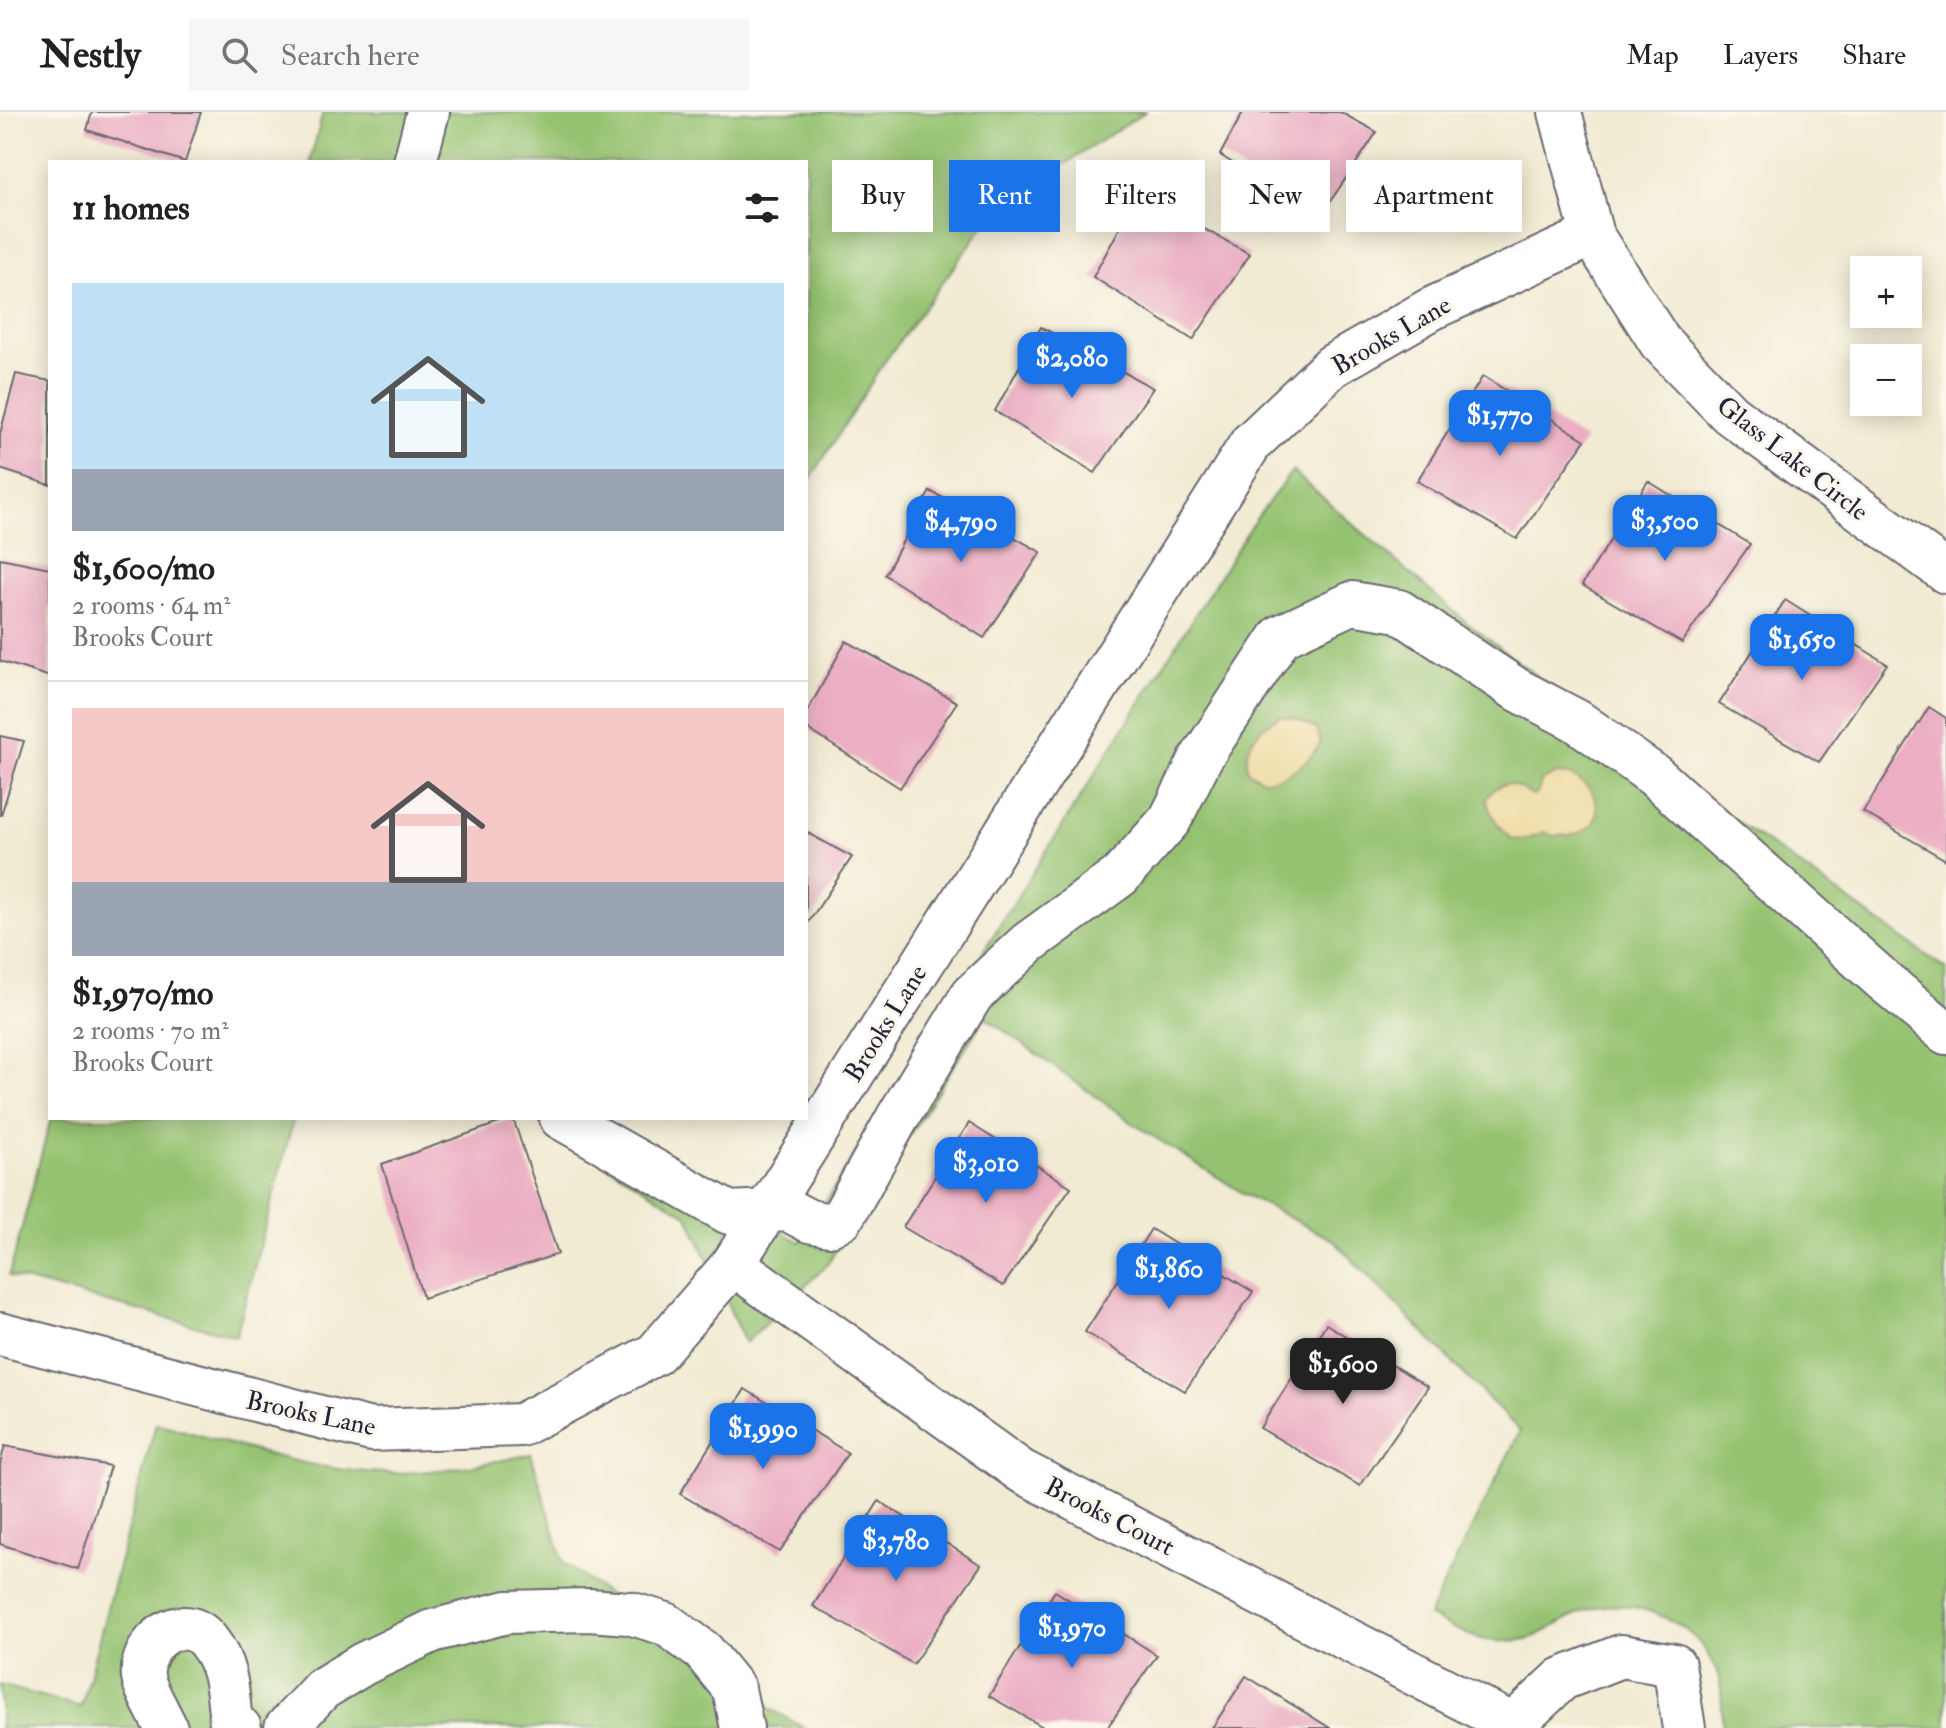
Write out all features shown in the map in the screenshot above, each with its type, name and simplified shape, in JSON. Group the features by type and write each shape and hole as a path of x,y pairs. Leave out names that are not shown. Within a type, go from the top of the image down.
{"street":[{"path":"416,160 428,112"},
{"name":"Glass Lake Circle","path":"1560,112 1592,235 1660,342 1730,414 1946,572"},
{"name":"Brooks Lane","path":"0,1334 371,1430 521,1425 655,1354 733,1264 1251,443 1332,366 1431,309 1592,235"},
{"path":"565,1120 729,1213 788,1210 809,1221 830,1225 842,1218 898,1117 972,995 1028,943 1120,876 1170,820 1201,758 1281,636 1352,603 1399,611 1516,689 1577,721 1655,776 1946,1033"},
{"name":"Brooks Court","path":"733,1264 1021,1471 1517,1726 1562,1679 1621,1656 1674,1665 1684,1728"},
{"path":"286,1728 322,1689 363,1664 432,1631 507,1612 589,1610 629,1613 666,1624 703,1651 734,1689 742,1728"},
{"path":"166,1728 143,1677 146,1654 164,1632 187,1628 207,1639 226,1671 231,1724 240,1728"}],"green space":[{"path":"323,112 1145,112 1060,167 1060,160 949,160 949,232 979,232 883,364 808,483 808,160 311,160"},
{"path":"1292,471 1467,623 1624,742 1946,969 1946,1728 1722,1728 1720,1683 1710,1657 1687,1631 1672,1621 1639,1608 1604,1606 1587,1610 1533,1637 1510,1641 1474,1637 1428,1616 1520,1431 1333,1240 1244,1194 1134,1124 985,1017 826,1266 745,1343 688,1216 535,1120 594,1120 706,1190 800,1242 1253,523"},
{"path":"50,1120 293,1120 236,1336 9,1276"},
{"path":"156,1423 286,1459 366,1472 407,1473 449,1469 531,1454 563,1562 659,1632 680,1642 766,1706 804,1728 0,1728 0,1685 81,1707"}],"sand":[{"path":"1280,716 1297,719 1316,729 1321,742 1311,756 1296,768 1280,777 1263,780 1248,771 1248,753 1259,732"},
{"path":"1558,774 1572,776 1592,792 1597,814 1592,824 1583,831 1569,835 1544,832 1526,840 1511,839 1496,821 1486,799 1497,787 1508,784 1533,796 1537,794 1542,780"}],"building":[{"path":"92,112 201,112 186,160 87,130"},
{"path":"1243,112 1340,112 1377,132 1358,160 1346,160 1346,178 1330,202 1330,160 1228,160 1220,155"},
{"path":"1205,229 1250,254 1193,340 1093,277 1118,232 1205,232"},
{"path":"1041,327 1153,388 1095,473 995,411"},
{"path":"16,374 48,381 48,484 0,469 0,434"},
{"path":"1483,376 1585,440 1517,539 1417,481"},
{"path":"1648,481 1750,544 1682,643 1582,585"},
{"path":"930,491 1041,552 984,638 885,575"},
{"path":"0,558 48,568 48,676 0,661"},
{"path":"1785,600 1887,664 1819,762 1719,704"},
{"path":"846,641 957,702 900,788 808,729 808,710"},
{"path":"1929,707 1946,718 1946,860 1863,812"},
{"path":"0,736 24,741 1,815 0,815"},
{"path":"808,833 852,857 808,923"},
{"path":"514,1120 558,1254 423,1298 382,1164"},
{"path":"969,1123 1071,1187 1003,1286 903,1227"},
{"path":"1151,1229 1253,1292 1185,1391 1085,1332"},
{"path":"1326,1324 1428,1387 1360,1486 1260,1428"},
{"path":"745,1389 848,1453 780,1552 680,1494"},
{"path":"5,1446 110,1466 78,1569 0,1544 0,1464"},
{"path":"879,1501 981,1565 913,1664 813,1606"},
{"path":"1055,1591 1157,1655 1107,1728 1045,1728 989,1696"},
{"path":"1246,1676 1330,1728 1212,1728"}]}
